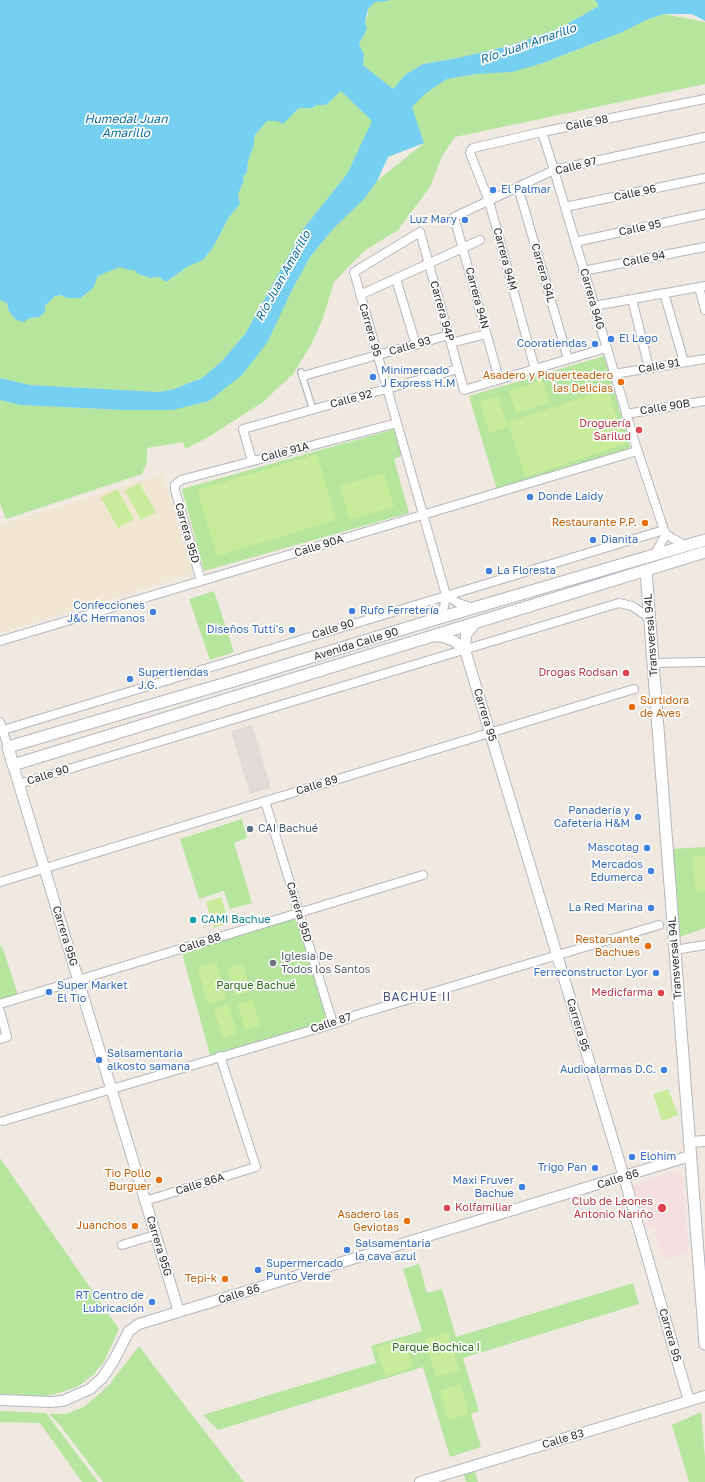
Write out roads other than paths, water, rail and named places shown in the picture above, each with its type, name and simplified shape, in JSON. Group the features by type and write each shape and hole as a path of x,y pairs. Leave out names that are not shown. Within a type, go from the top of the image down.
{"main road":[{"name":"Avenida Calle 90","path":"8,747 705,540"},
{"name":"Avenida Calle 90","path":"13,765 705,552"},
{"path":"646,571 655,554"},
{"name":"Transversal 94L","path":"646,571 705,1344"},
{"name":"Carrera 95G","path":"8,747 13,765"}],"street":[{"name":"Calle 98","path":"470,150 473,148 542,132 705,99"},
{"name":"Carrera 94G","path":"542,132 637,451 665,532"},
{"name":"Calle 97","path":"454,217 554,170 705,137"},
{"name":"Carrera 94M","path":"470,150 489,201 535,369"},
{"name":"Calle 96","path":"565,208 705,178"},
{"name":"Carrera 94L","path":"518,187 568,359"},
{"name":"Calle 95","path":"575,242 705,214"},
{"name":"Carrera 94N","path":"454,217 499,380"},
{"name":"Carrera 94P","path":"354,272 420,232 464,390 499,380"},
{"path":"360,295 480,240"},
{"name":"Calle 94","path":"583,271 705,247"},
{"name":"Carrera 95","path":"354,272 446,595"},
{"path":"396,279 416,345"},
{"path":"594,306 702,286 705,310"},
{"path":"664,294 684,362"},
{"path":"632,299 649,368"},
{"name":"Calle 93","path":"302,374 378,356 416,345 486,334"},
{"path":"499,380 606,348"},
{"name":"Calle 91","path":"614,374 705,359"},
{"name":"Calle 92","path":"252,461 243,429 458,368"},
{"path":"302,374 313,410"},
{"name":"Calle 90B","path":"626,414 705,401"},
{"name":"Calle 91A","path":"175,485 180,480 397,423"},
{"name":"Calle 90A","path":"0,641 637,451"},
{"name":"Carrera 95D","path":"175,485 175,490 201,581"},
{"path":"655,554 665,532 686,546"},
{"name":"Calle 90","path":"1,726 665,532"},
{"path":"436,619 444,607 446,595 458,603 473,608"},
{"name":"Calle 90","path":"19,784 619,603 632,606 650,618"},
{"name":"Carrera 95","path":"475,623 466,635 465,650 624,1176 689,1401"},
{"path":"434,636 443,637 454,641 465,650"},
{"path":"653,663 705,662"},
{"name":"Calle 89","path":"0,882 634,688"},
{"name":"Carrera 95G","path":"1,726 8,747"},
{"name":"Carrera 95G","path":"13,765 179,1312"},
{"name":"Carrera 95D","path":"265,801 333,1024"},
{"name":"Calle 88","path":"0,1004 423,875"},
{"name":"Calle 87","path":"3,1121 333,1024 356,1015 659,925"},
{"path":"675,950 705,945"},
{"path":"0,1011 4,1038"},
{"name":"Calle 86A","path":"145,1200 256,1167 220,1056"},
{"path":"689,1142 705,1141"},
{"name":"Calle 86","path":"0,1400 50,1402 63,1401 83,1393 90,1389 103,1377 114,1360 129,1331 139,1324 690,1156"},
{"path":"122,1245 155,1235"},
{"name":"Calle 83","path":"420,1482 705,1396"}],"water":[{"name":"Humedal Juan Amarillo","path":"0,0 388,0 389,1 375,2 368,9 365,22 367,29 359,45 364,54 363,65 393,89 405,75 423,64 458,58 508,46 558,29 599,6 595,0 705,0 705,21 692,14 664,14 540,64 512,72 476,74 447,79 426,93 412,107 424,143 388,157 377,181 364,199 333,229 310,257 291,292 267,343 242,375 209,401 173,410 124,410 20,405 0,400 0,378 30,385 159,392 174,389 202,378 222,361 245,334 304,228 347,174 372,121 341,91 326,105 317,105 312,108 299,108 283,124 277,121 267,121 255,135 254,145 248,161 247,172 243,177 244,180 238,194 240,204 229,217 212,249 203,260 187,267 166,282 159,277 151,278 138,274 134,270 128,270 120,267 98,276 93,288 81,298 68,298 60,295 55,296 45,306 45,312 39,317 30,318 24,322 19,321 14,318 9,311 7,303 0,300"}],"place":[{"name":"El Palmar","path":"493,190"},
{"name":"Luz Mary","path":"465,220"},
{"name":"El Lago","path":"611,339"},
{"name":"Cooratiendas","path":"595,344"},
{"name":"Minimercado J Express H.M","path":"373,377"},
{"name":"Asadero y Piquerteadero las Delicias","path":"621,382"},
{"name":"Droguería Sarilud","path":"639,430"},
{"name":"Donde Laidy","path":"530,497"},
{"name":"Restaurante P.P.","path":"645,523"},
{"name":"Dianita","path":"593,540"},
{"name":"La Floresta","path":"489,571"},
{"name":"Rufo Ferretería","path":"352,611"},
{"name":"Confecciones J&C Hermanos","path":"153,612"},
{"name":"Diseños Tutti's","path":"292,630"},
{"name":"Drogas Rodsan","path":"626,673"},
{"name":"Supertiendas J.G.","path":"130,679"},
{"name":"Surtidora de Aves","path":"632,707"},
{"name":"Panadería y Cafeteria H&M","path":"638,817"},
{"name":"CAI Bachué","path":"250,829"},
{"name":"Mascotag","path":"647,848"},
{"name":"Mercados Edumerca","path":"651,871"},
{"name":"La Red Marina","path":"651,908"},
{"name":"CAMI Bachue","path":"193,920"},
{"name":"Restaruante Bachues","path":"648,946"},
{"name":"Iglesia De Todos los Santos","path":"273,963"},
{"name":"Ferreconstructor Lyor","path":"656,973"},
{"name":"Super Market El Tio","path":"49,992"},
{"name":"Medicfarma","path":"661,993"},
{"name":"Salsamentaria alkosto samana","path":"99,1060"},
{"name":"Audioalarmas D.C.","path":"664,1070"},
{"name":"Elohim","path":"632,1157"},
{"name":"Trigo Pan","path":"595,1168"},
{"name":"Tio Pollo Burguer","path":"159,1180"},
{"name":"Maxi Fruver Bachue","path":"522,1187"},
{"name":"Kolfamiliar","path":"447,1208"},
{"name":"Club de Leones Antonio Nariño","path":"662,1208"},
{"name":"Asadero las Geviotas","path":"407,1221"},
{"name":"Juanchos","path":"135,1226"},
{"name":"Salsamentaria la cava azul","path":"347,1250"},
{"name":"Supermercado Punto Verde","path":"258,1270"},
{"name":"Tepi-k","path":"225,1279"},
{"name":"RT Centro de Lubricación","path":"152,1302"}],"district":[{"name":"BACHUE II","path":"417,997"}],"water label":[{"name":"Río Juan Amarillo","path":"528,44"},
{"name":"Río Juan Amarillo","path":"283,276"}],"park label":[{"name":"Parque Bachué","path":"256,986"},
{"name":"Parque Bochica I","path":"436,1348"}]}
